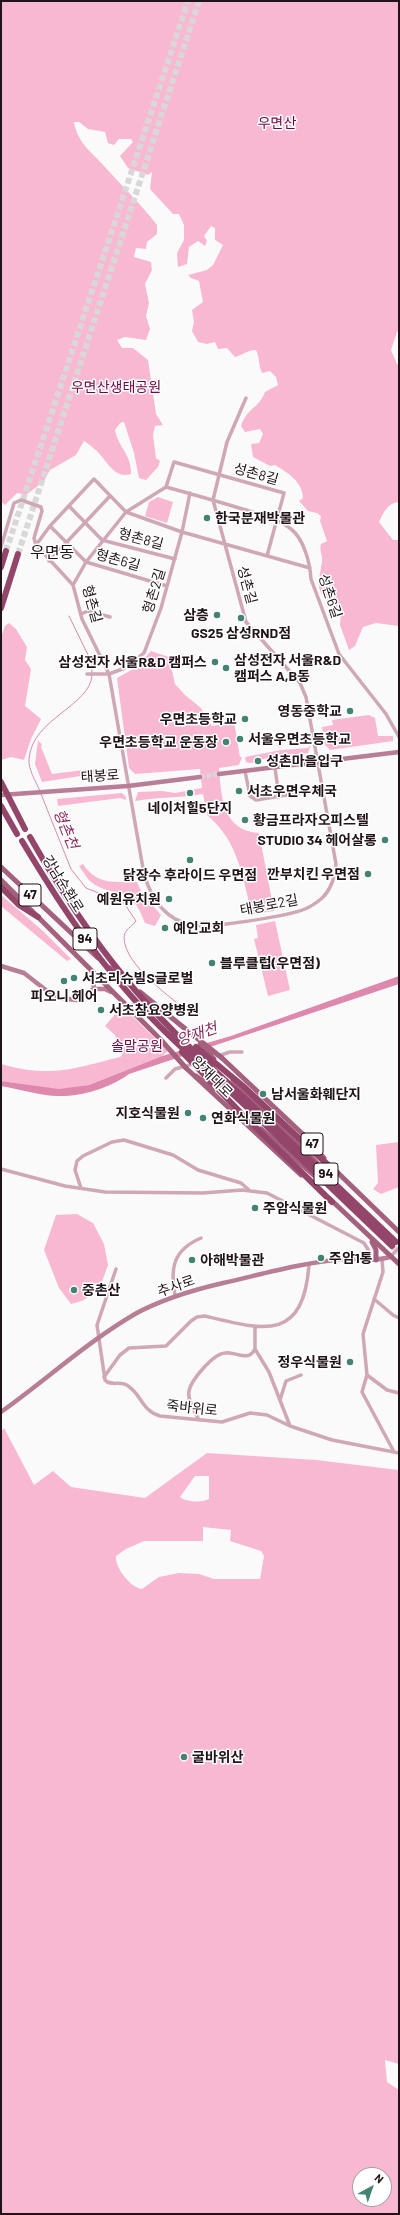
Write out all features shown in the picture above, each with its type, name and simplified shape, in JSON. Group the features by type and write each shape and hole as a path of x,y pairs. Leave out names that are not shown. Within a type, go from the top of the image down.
{"highway":[{"path":"1,567 6,552"},
{"path":"1,608 18,554"},
{"path":"1,782 25,829"},
{"path":"1,806 17,834"},
{"name":"강남순환로","path":"30,837 70,906 94,940 125,979 336,1195"},
{"name":"강남순환로","path":"22,841 64,910 92,949 161,1028 252,1109"},
{"path":"1,887 19,905 38,917"},
{"path":"166,1022 243,1086 337,1173"},
{"path":"161,1028 197,1069 332,1202"},
{"name":"94","path":"252,1109 352,1198 396,1245"},
{"name":"94","path":"336,1195 396,1245"}],"main road":[{"name":"양재대로","path":"1,867 90,952 222,1058 309,1140 337,1173 399,1232"},
{"name":"양재대로","path":"1,880 120,998 161,1040 187,1070 285,1162 332,1202 399,1264"},
{"path":"191,1034 242,1091 352,1198"},
{"path":"187,1070 222,1094 336,1195"},
{"path":"366,1233 375,1245 376,1260"}],"street":[{"name":"성촌길","path":"246,398 227,442 213,500 246,622 300,683 306,697 318,762"},
{"path":"213,500 166,487 174,462 219,474"},
{"name":"성촌8길","path":"219,474 284,493 277,520"},
{"path":"36,545 50,526 94,479 126,512 182,532 310,568"},
{"name":"형촌길","path":"128,786 109,674 81,614 73,585 86,562 102,540 126,512 166,487"},
{"name":"형촌2길","path":"109,674 125,668 144,653 175,559 190,494"},
{"path":"49,561 110,496"},
{"path":"1,546 14,503 21,500 41,507 42,511 34,538 36,545 49,561 73,585"},
{"name":"성촌6길","path":"213,500 277,520 292,529 301,542 310,568 311,579 339,654 386,714 399,737"},
{"path":"69,506 102,540"},
{"path":"267,556 277,520"},
{"path":"50,526 86,562"},
{"name":"형촌8길","path":"102,540 175,559"},
{"name":"형촌6길","path":"86,562 167,586"},
{"path":"81,614 88,611 110,617"},
{"path":"87,674 109,674"},
{"path":"219,774 399,752"},
{"name":"태봉로2길","path":"128,786 144,874 152,897 167,914 190,925 203,927 297,912 306,909 321,899 328,891 335,875 336,864 318,762"},
{"path":"275,768 279,796"},
{"path":"245,771 248,791 256,800 323,790"},
{"name":"태봉로","path":"1,795 128,786 200,777"},
{"path":"1,966 24,973 47,991 60,998 76,1000 94,989 105,988 120,998"},
{"path":"92,970 95,980 94,989"},
{"path":"166,1078 175,1069 230,1052 242,1052"},
{"path":"80,1188 75,1170 77,1161 98,1148 124,1140 173,1155 198,1170 241,1183 250,1191"},
{"path":"1,1169 80,1188 105,1192 203,1194 250,1191 267,1193 329,1227 356,1239 368,1247 369,1261"},
{"path":"175,1296 173,1273 174,1263 183,1248 201,1238"},
{"path":"390,1257 396,1245"},
{"name":"추사로","path":"1,1412 98,1338 136,1314 175,1296 222,1283 309,1265 345,1260 382,1260 390,1257"},
{"path":"382,1260 383,1272 363,1334 367,1375 362,1392 393,1450"},
{"path":"104,1377 124,1351 129,1348 166,1346 196,1317 205,1316 264,1328 280,1325 297,1309 308,1282 309,1265"},
{"path":"104,1377 96,1325 116,1269"},
{"path":"374,1299 393,1315 399,1318"},
{"path":"255,1327 255,1350 269,1372 290,1426"},
{"path":"199,1420 190,1400 189,1390 204,1368 218,1354 225,1352 248,1356 253,1354 255,1350"},
{"path":"280,1400 286,1381 301,1375"},
{"path":"367,1375 387,1390 399,1393"},
{"name":"죽바위로","path":"104,1377 107,1383 123,1383 130,1387 151,1413 160,1416 222,1422 250,1413 267,1415 290,1426 332,1440 393,1450 399,1453"}],"green space":[{"name":"우면산","path":"1,1 399,1 399,332 397,332 391,350 397,364 399,364 399,502 389,506 379,522 393,540 399,540 399,626 376,623 363,627 355,646 349,650 340,625 341,612 327,600 320,591 319,587 322,560 321,544 327,541 320,521 321,516 317,513 308,511 299,501 303,498 302,492 294,478 275,465 270,466 253,457 251,444 259,443 263,434 260,429 245,432 241,426 247,415 259,402 265,392 278,385 276,377 270,371 262,373 256,350 235,357 227,348 218,349 215,342 207,344 198,342 192,331 194,322 192,310 203,302 199,281 188,275 207,270 213,265 223,245 215,240 215,228 211,226 204,236 207,241 205,246 198,241 189,247 187,264 178,267 177,253 184,240 184,225 179,214 173,214 150,189 152,172 148,175 128,168 120,156 133,142 131,139 119,139 114,145 108,143 105,132 88,129 79,122 74,122 82,142 138,202 157,225 157,234 147,242 146,249 136,248 134,257 151,262 152,270 145,284 149,303 146,316 150,329 146,340 125,337 117,340 122,348 133,348 148,360 156,414 163,425 155,426 153,435 156,458 160,461 158,467 146,480 139,478 134,453 124,422 120,423 115,430 131,467 131,474 122,475 115,471 99,453 84,441 76,455 50,470 44,481 26,495 17,493 5,505 1,502"},
{"path":"158,497 173,502 167,523 145,516 149,502"},
{"path":"9,623 16,629 27,647 25,660 31,669 25,706 41,719 31,739 24,760 11,757 1,760 1,637 5,626"},
{"path":"151,651 169,657 175,684 185,695 201,708 212,726 234,722 240,757 242,757 239,765 219,768 223,801 226,811 238,826 247,831 259,833 274,911 252,914 238,860 233,848 218,825 207,815 203,794 135,801 138,792 162,791 175,793 202,788 200,769 135,774 129,768 117,678 135,668"},
{"path":"369,715 375,718 378,736 393,736 393,741 330,750 325,745 322,727 333,725 332,720"},
{"path":"38,741 42,744 41,747 52,774 91,769 103,771 120,769 117,774 93,774 42,782 35,764"},
{"path":"311,745 308,753 275,756 253,763 246,762 245,757 281,750 308,748"},
{"path":"122,793 126,797 126,800 120,798 58,806 57,799"},
{"path":"83,864 88,871 100,879 113,882 137,882 142,893 161,915 155,926 145,923 133,901 126,896 104,889 88,879 79,866"},
{"path":"1,895 43,931 71,959 67,961 1,906"},
{"path":"275,921 290,990 268,996 254,939 258,938 256,925"},
{"name":"솔말공원","path":"122,1006 168,1051 162,1056 89,1085 62,1090 1,1081 1,1064 18,1068 48,1071 74,1068 120,1057 122,1055 115,1035 105,1026"},
{"path":"399,1142 399,1187 381,1194 373,1189 378,1183 376,1145"},
{"path":"77,1214 93,1223 104,1244 108,1265 99,1290 82,1301 71,1304 59,1288 44,1250 56,1215"},
{"path":"4,1428 34,1485 53,1471 71,1487 145,1498 207,1453 316,1460 399,1470 399,2064 385,2060 387,2082 399,2090 399,2214 1,2214 1,1431","holes":["195,1476 209,1476 209,1499 194,1501 186,1500 180,1497","203,1527 231,1530 230,1541 261,1551 264,1556 260,1579 214,1579 199,1574 179,1573 159,1577 142,1589 137,1588 128,1581 118,1566 116,1556 126,1549 144,1541 203,1541"]}],"shaded area":[{"path":"399,976 399,984 129,1074 95,1091 75,1095 56,1096 1,1086 1,1081 59,1089 89,1085 162,1056 231,1036"}],"waterway":[{"name":"형촌천","path":"69,616 91,661 92,672"},
{"name":"형촌천","path":"40,791 29,763 33,745 40,733 82,695 89,686 92,675"},
{"name":"형촌천","path":"41,794 71,869 86,888 124,903 136,921 124,935 126,949 132,959 151,981 192,1015"},
{"name":"형촌천","path":"204,1029 208,1034"}],"tunnel":[{"path":"6,551 188,1"},
{"path":"18,554 199,1"},
{"path":"200,777 219,774"},
{"path":"392,1246 399,1253"}],"place":[{"name":"한국분재박물관","path":"207,518"},
{"name":"삼층","path":"217,615"},
{"name":"GS25 삼성RND점","path":"241,618"},
{"name":"삼성전자 서울R&D 캠퍼스","path":"215,662"},
{"name":"삼성전자 서울R&D 캠퍼스 A,B동","path":"226,668"},
{"name":"영동중학교","path":"350,711"},
{"name":"우면초등학교","path":"245,719"},
{"name":"서울우면초등학교","path":"240,739"},
{"name":"우면초등학교 운동장","path":"226,742"},
{"name":"성촌마을입구","path":"258,761"},
{"name":"서초우면우체국","path":"239,791"},
{"name":"네이처힐5단지","path":"190,793"},
{"name":"황금프라자오피스텔","path":"245,820"},
{"name":"STUDIO 34 헤어살롱","path":"385,840"},
{"name":"닭장수 후라이드 우면점","path":"190,860"},
{"name":"깐부치킨 우면점","path":"368,874"},
{"name":"예원유치원","path":"169,899"},
{"name":"예인교회","path":"165,928"},
{"name":"블루클럽(우면점)","path":"212,963"},
{"name":"서초리슈빌S글로벌","path":"74,978"},
{"name":"피오니 헤어","path":"64,981"},
{"name":"서초참요양병원","path":"101,1010"},
{"name":"남서울화훼단지","path":"263,1094"},
{"name":"지호식물원","path":"188,1113"},
{"name":"연화식물원","path":"203,1118"},
{"name":"주암식물원","path":"255,1208"},
{"name":"주암1통","path":"321,1258"},
{"name":"아해박물관","path":"192,1260"},
{"name":"중촌산","path":"74,1290"},
{"name":"정우식물원","path":"350,1362"},
{"name":"굴바위산","path":"184,1757"}],"district":[{"name":"우면동","path":"52,553"}],"park label":[{"name":"우면산생태공원","path":"116,387"}],"water label":[{"name":"양재천","path":"197,1034"}]}
